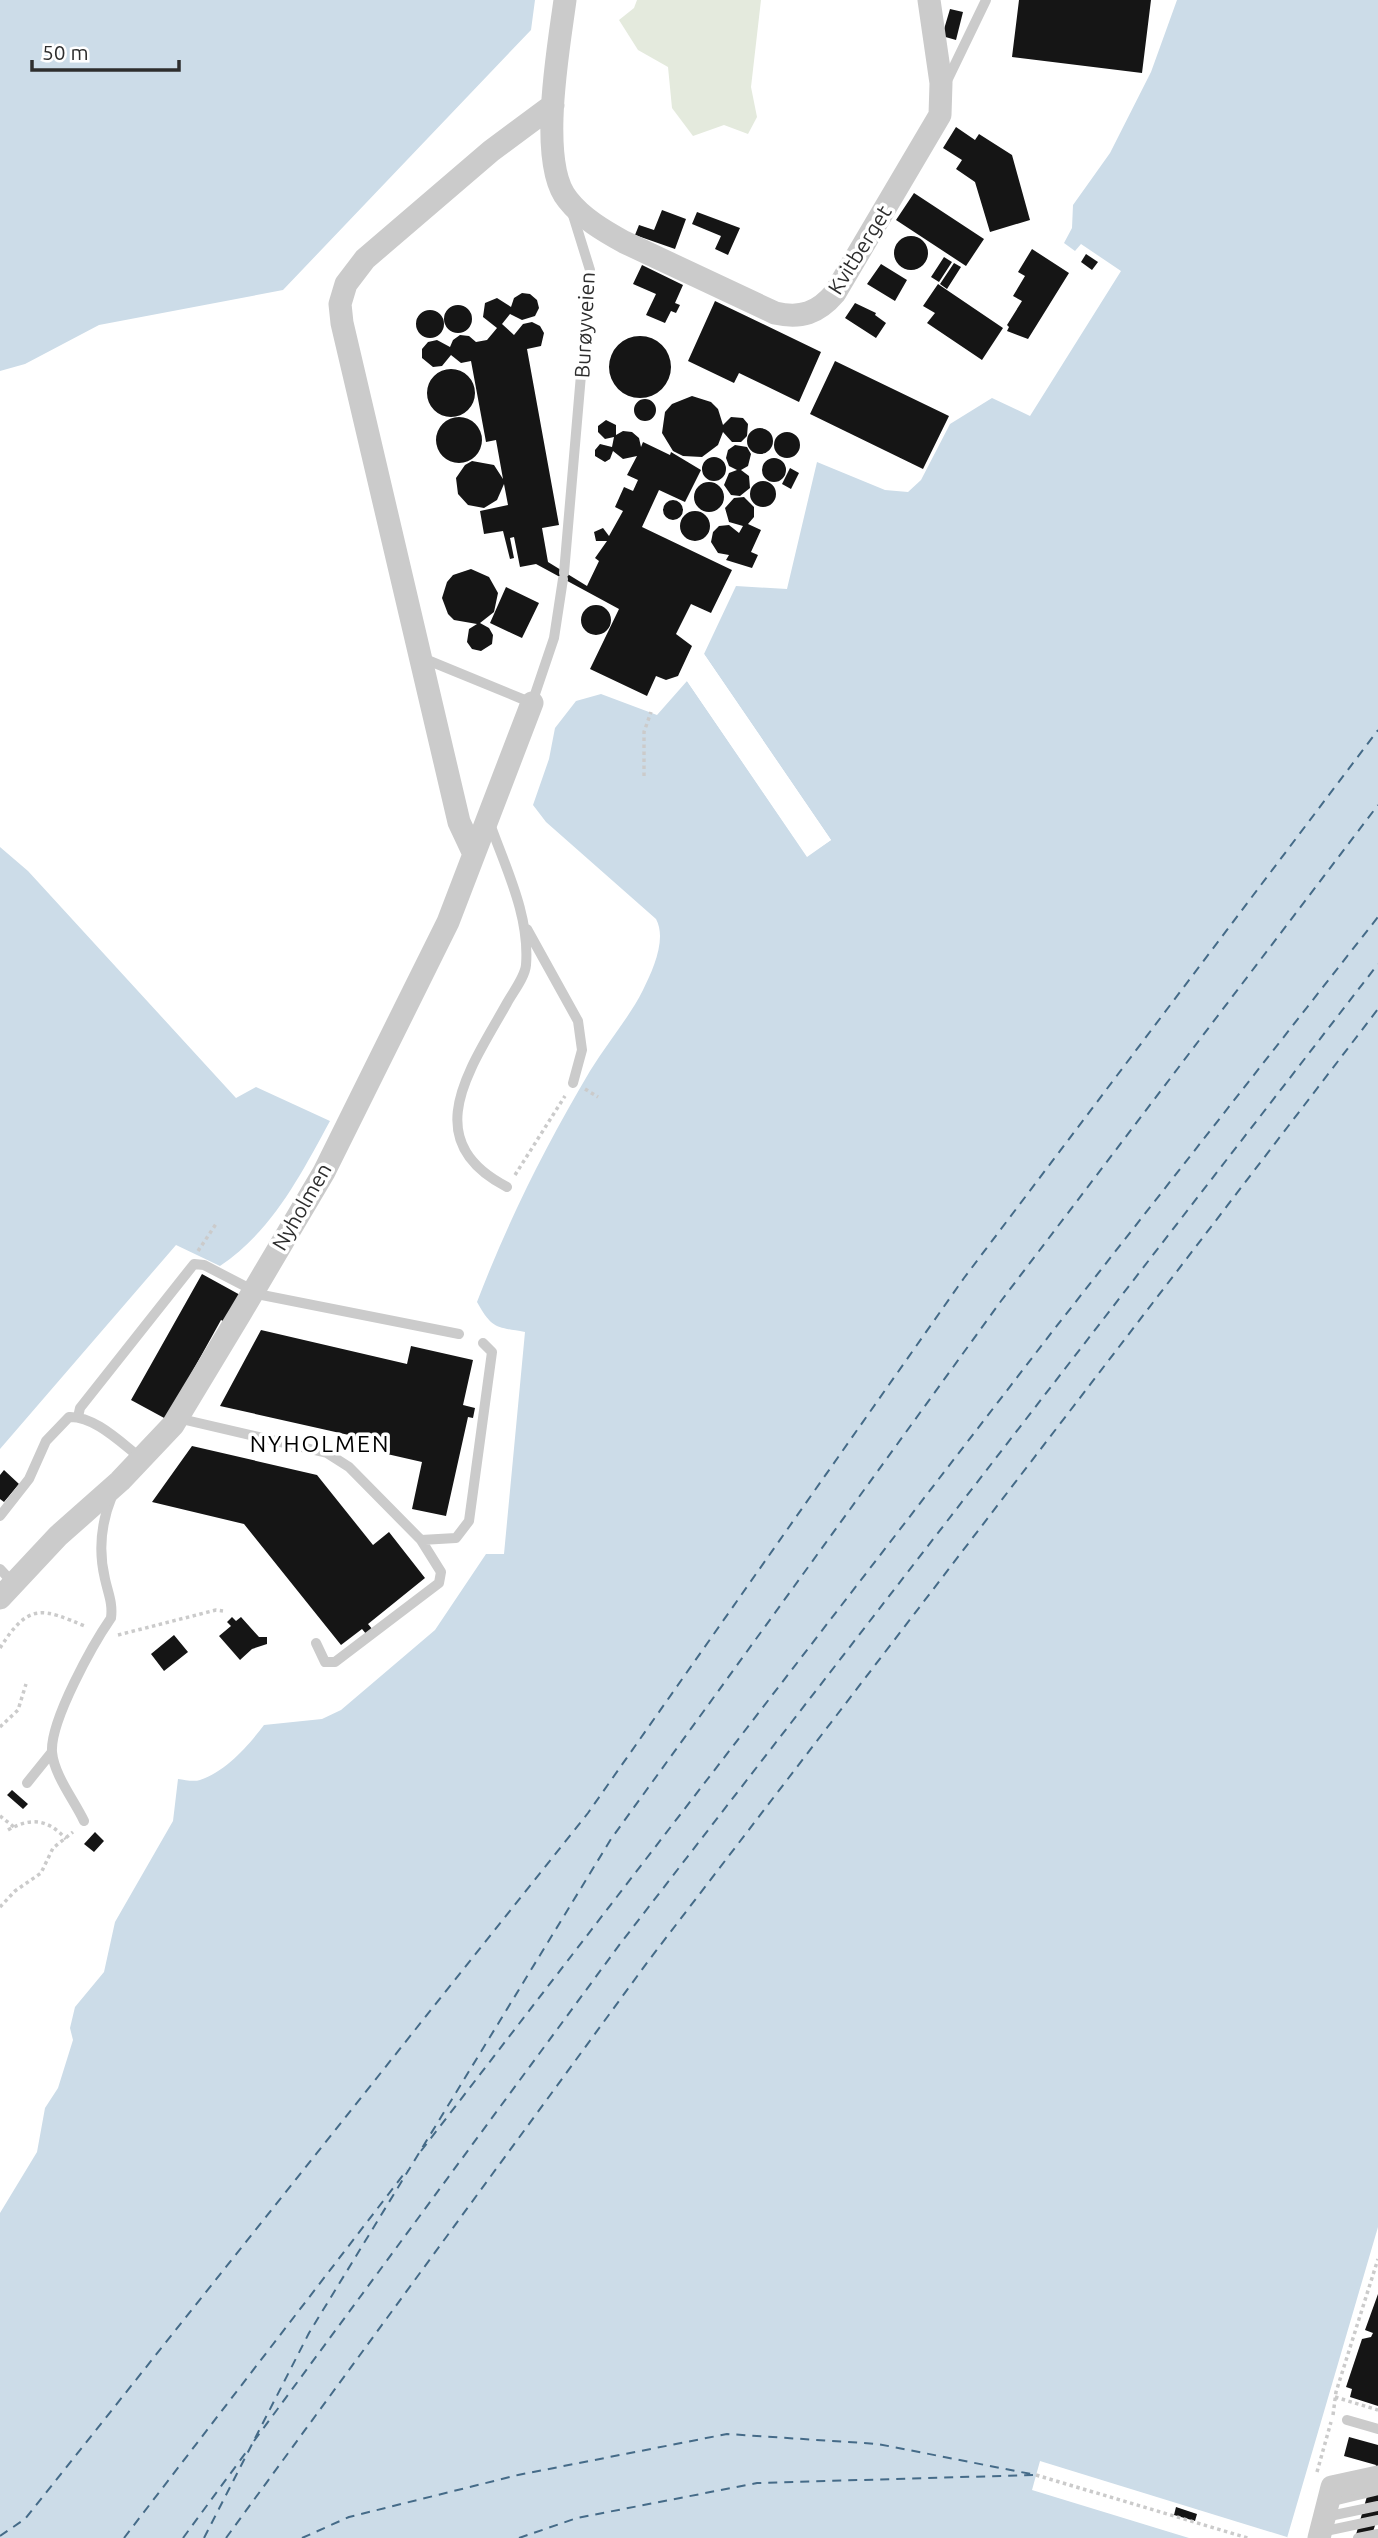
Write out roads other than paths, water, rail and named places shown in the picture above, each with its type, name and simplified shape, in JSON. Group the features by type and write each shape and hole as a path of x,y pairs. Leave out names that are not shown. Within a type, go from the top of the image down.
{"street":[{"name":"Burøyveien","path":"565,0 553,105 553,163 567,199"},
{"name":"Kvitberget","path":"567,199 602,230 775,313 792,317 808,314 824,306 842,281 940,116 942,90 929,0"},
{"path":"474,854 459,822 342,323 340,304 346,284 365,259 491,151 553,105"},
{"name":"Burøyveien","path":"512,757 532,702"},
{"name":"Nyholmen","path":"4,1583 120,1480 177,1418 330,1160 448,922 512,757"},
{"path":"1323,2522 1332,2487 1378,2477"}],"lane":[{"path":"942,90 986,0"},
{"name":"Burøyveien","path":"532,702 554,638 563,576 590,270 567,199"},
{"path":"420,657 532,702"},
{"path":"488,818 526,927 578,1021 582,1050 573,1083"},
{"path":"507,1187 472,1161 459,1143 455,1110 486,1040 526,968 526,927"},
{"path":"78,1417 80,1408 194,1264 204,1265 253,1292 459,1334"},
{"path":"421,1540 456,1538 469,1521 492,1352 483,1343"},
{"path":"0,1516 29,1479 46,1441 69,1417 78,1417 97,1426 141,1458"},
{"path":"177,1418 327,1453 349,1467 421,1540 441,1572 439,1583 335,1662 325,1662 316,1643"},
{"path":"85,1821 55,1765 53,1738 66,1701 101,1632 111,1618 112,1608 101,1560 103,1521 120,1480"},
{"path":"27,1783 52,1752"},
{"path":"1347,2420 1378,2430"},
{"path":"1323,2522 1378,2490"},
{"path":"1323,2522 1378,2506"},
{"path":"1323,2522 1378,2520"},
{"path":"1359,2538 1378,2534"}],"water":[{"path":"0,0 535,0 531,30 283,290 99,325 25,364 0,371"},
{"path":"1177,0 1378,0 1378,2227 1287,2538 0,2538 0,2213 37,2152 45,2108 58,2088 73,2040 70,2028 75,2007 104,1972 115,1922 173,1821 178,1779 198,1781 219,1771 244,1749 264,1725 322,1719 341,1710 435,1630 486,1554 504,1554 525,1332 507,1329 491,1322 477,1302 515,1213 558,1127 590,1071 643,990 654,964 660,936 656,919 546,822 533,805 549,759 555,728 576,701 601,694 657,715 687,681 807,856 831,840 704,654 736,586 787,589 817,462 885,490 908,492 921,480 950,424 992,398 1030,416 1121,271 1081,244 1075,251 1064,243 1072,228 1073,205 1110,153 1151,72"},
{"path":"0,847 28,871 236,1098 256,1087 330,1121 284,1201 239,1252 220,1266 176,1245 0,1449"}],"district":[{"name":"NYHOLMEN","path":"320,1444"}]}
